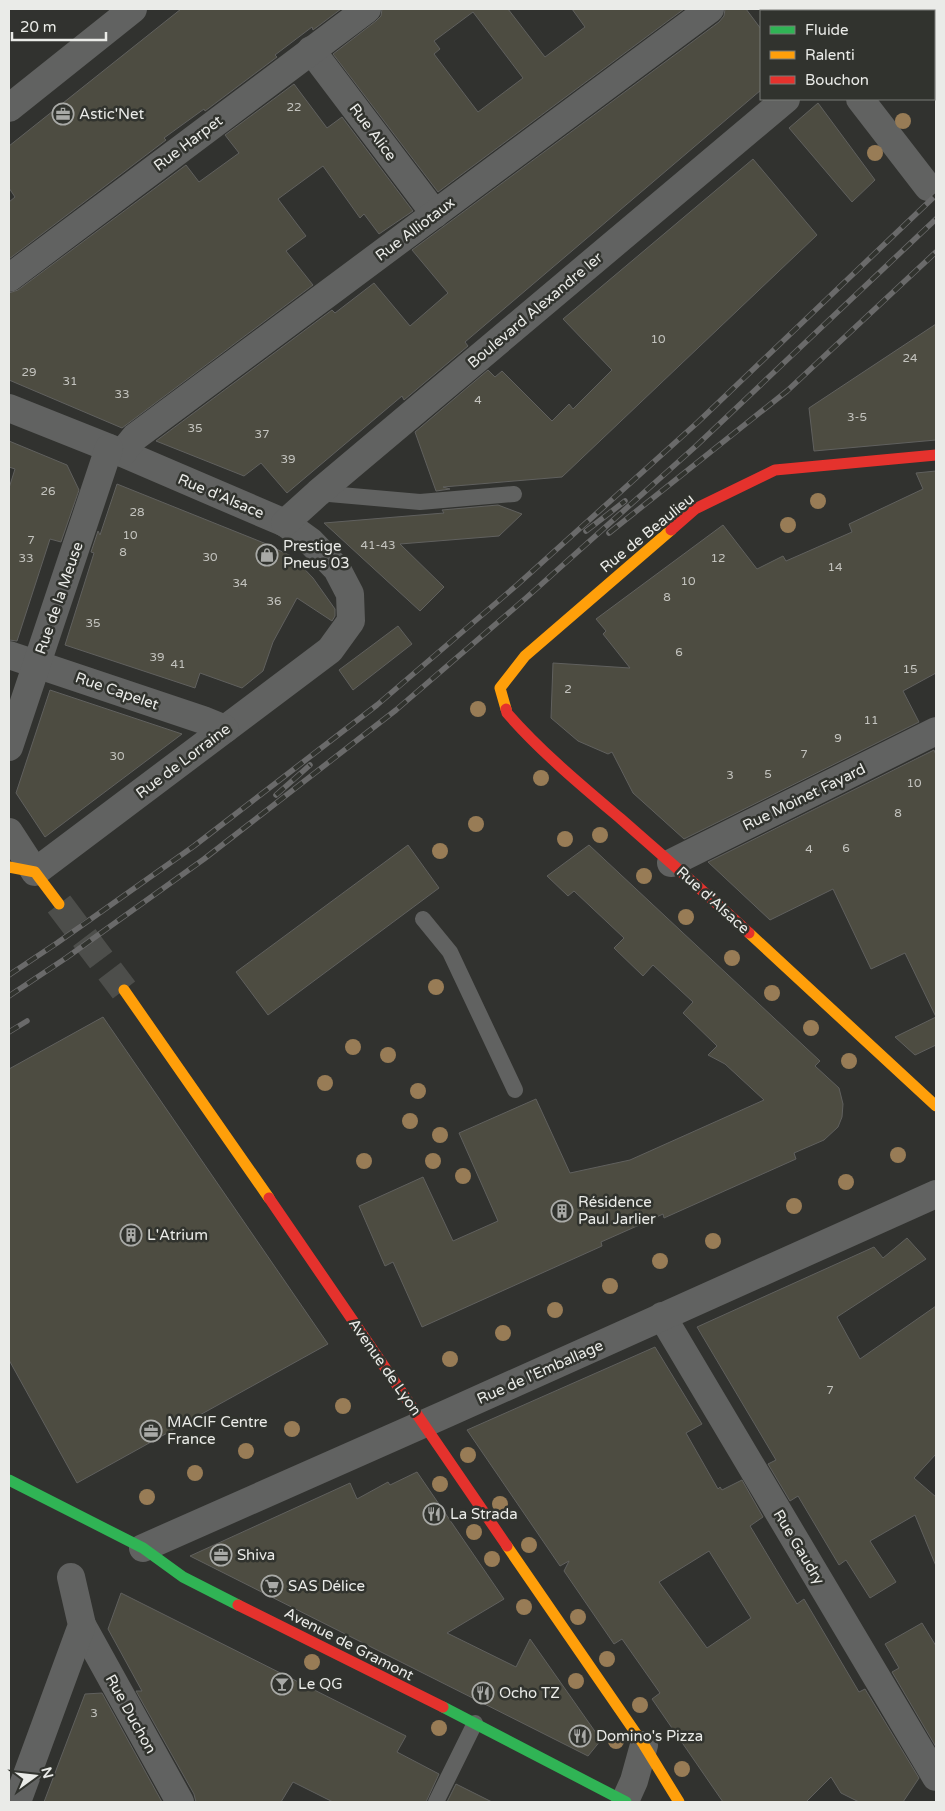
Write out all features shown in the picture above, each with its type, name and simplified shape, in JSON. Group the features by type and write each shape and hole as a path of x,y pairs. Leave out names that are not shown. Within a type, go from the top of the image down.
{"street":[{"path":"9,108 133,9"},
{"name":"Rue Harpet","path":"9,278 367,9"},
{"name":"Rue Alliotaux","path":"116,451 710,9"},
{"name":"Rue Alice","path":"311,50 434,214"},
{"name":"Boulevard Alexandre Ier","path":"285,523 318,493 785,100"},
{"path":"861,100 928,186"},
{"name":"Rue d'Alsace","path":"9,408 285,523 310,541 337,569 350,594 351,620 330,650"},
{"name":"Rue de la Meuse","path":"9,747 36,664 116,451"},
{"name":"Rue de Beaulieu","path":"500,688 525,656 695,509 775,470 936,455"},
{"name":"Rue de Lorraine","path":"35,872 330,650"},
{"name":"Rue Capelet","path":"9,655 193,716 225,729"},
{"name":"Rue d'Alsace","path":"500,688 507,713 527,736 707,894 936,1106"},
{"name":"Rue Moinet Fayard","path":"671,863 936,731"},
{"path":"9,832 59,904"},
{"path":"9,867 35,872"},
{"name":"Avenue de Lyon","path":"124,990 203,1102 644,1745 679,1802"},
{"name":"Rue de l'Emballage","path":"143,1548 936,1194"},
{"name":"Rue Gaudry","path":"662,1316 936,1777"},
{"name":"Avenue de Gramont","path":"9,1480 143,1548 183,1577 475,1723 626,1802"},
{"name":"Rue Duchon","path":"71,1577 82,1625 180,1802"},
{"path":"17,1802 82,1625"},
{"path":"626,1802 644,1745"}],"lane":[{"path":"318,493 420,502 514,494"},
{"path":"423,919 450,952 515,1090"},
{"path":"436,1802 475,1723"}],"building":[{"path":"181,9 341,9 313,30 312,27 275,55 277,57 205,111 204,109 164,138 166,140 9,259 9,202 15,197 9,188 9,146"},
{"path":"382,9 508,9 545,57 585,27 572,9 684,9 438,192 333,54 381,16","holes":["473,12 523,78 478,112 434,54 440,49 434,41"]},
{"path":"725,9 746,9 760,28 760,91 465,342 468,346 404,400 402,396 287,493 261,463 244,476 156,441 332,310 335,313 374,283 410,326 448,293 412,250 719,22 724,16"},
{"path":"294,84 327,128 342,117 413,211 379,234 364,214 360,218 323,166 278,199 306,236 286,251 313,285 122,428 9,380 9,293 18,290 186,165 199,182 239,153 225,135"},
{"path":"818,103 875,180 852,202 789,128"},
{"path":"753,159 817,235 562,477 443,487 450,489 436,491 415,432 488,370 495,377 502,371 552,421 569,404 573,409 612,370 563,319"},
{"path":"936,324 936,440 814,451 809,408"},
{"path":"9,441 67,465 79,490 61,542 50,539 17,641 9,640 9,488 15,469 9,467"},
{"path":"936,471 936,673 903,691 919,722 684,839 633,793 612,752 608,754 578,741 551,718 553,663 630,668 603,634 606,631 596,619 723,525 757,569 783,556 786,561 852,532 849,524 923,489 916,473"},
{"path":"117,484 264,543 293,557 313,578 335,609 335,616 332,621 297,598 273,642 263,671 242,688 200,673 195,688 65,645 94,553 91,552 98,531 100,535"},
{"path":"498,505 522,514 499,536 400,544 444,587 420,611 324,523 444,513 442,510"},
{"path":"398,626 412,644 353,690 339,670"},
{"path":"50,690 182,734 45,837 16,793"},
{"path":"934,750 936,755 936,1017 905,953 871,969 833,889 770,920 708,862"},
{"path":"408,845 439,888 268,1015 236,972"},
{"path":"589,845 820,1061 815,1066 839,1088 843,1104 842,1117 838,1127 824,1140 794,1153 796,1159 664,1218 663,1214 601,1242 602,1246 422,1327 393,1262 385,1266 359,1206 423,1177 453,1241 498,1221 459,1133 536,1099 570,1173 630,1160 764,1100 725,1064 708,1055 717,1046 683,1013 693,1002 653,965 643,976 614,948 624,938 574,891 568,896 547,876"},
{"name":"L'Atrium","path":"103,1017 328,1344 77,1483 9,1360 9,1069"},
{"path":"936,1017 936,1045 915,1055 895,1037"},
{"path":"907,1238 926,1259 837,1317 860,1359 936,1306 936,1454 914,1478 936,1497 936,1566 915,1515 870,1541 896,1582 870,1598 846,1560 839,1565 798,1496 790,1501 768,1464 776,1460 697,1327 874,1247 883,1258"},
{"path":"655,1347 702,1424 686,1433 718,1489 720,1487 722,1490 742,1480 763,1517 750,1526 797,1604 804,1599 859,1692 865,1689 919,1778 903,1802 859,1802 841,1793 831,1777 806,1802 723,1802 652,1699 660,1693 622,1639 614,1644 564,1571 569,1561 560,1566 467,1430","holes":["709,1551 751,1618 707,1648 659,1582"]},
{"path":"417,1472 504,1599 447,1633 516,1667 530,1639 601,1740 588,1756 190,1556 350,1483 357,1499 388,1482 390,1485"},
{"path":"121,1593 406,1736 397,1752 439,1774 426,1802 333,1802 293,1782 281,1802 196,1802 194,1794 136,1691 142,1691 108,1629"},
{"path":"922,1623 936,1646 936,1747 892,1672 899,1668 885,1644"},
{"path":"102,1693 162,1802 44,1802 85,1694"},
{"path":"456,1784 492,1802 447,1802"}],"tunnel":[{"path":"59,904 124,990"}],"railway":[{"path":"9,975 194,846 377,705 517,585 698,422 936,195"},
{"path":"9,996 66,958 204,859 396,710 526,598 696,446 936,219"},
{"path":"609,533 787,391 936,252"},
{"path":"586,531 625,501"},
{"path":"276,795 310,765"},
{"path":"9,1032 27,1021"}],"traffic: fast":[{"path":"9,1480 143,1548 183,1577 238,1605"},
{"path":"443,1707 626,1802"}],"traffic: slow":[{"path":"506,709 500,688 525,656 671,530"},
{"path":"9,867 35,872 59,904"},
{"path":"749,933 936,1106"},
{"path":"124,990 269,1198"},
{"path":"507,1546 644,1745 679,1802"}],"traffic: jam":[{"path":"671,530 695,509 775,470 936,455"},
{"path":"506,709 507,713 520,727 562,768 749,933"},
{"path":"269,1198 507,1546"},
{"path":"238,1605 443,1707"}],"place":[{"name":"Astic'Net","path":"63,114"},
{"name":"Prestige Pneus 03","path":"267,555"},
{"name":"Résidence Paul Jarlier","path":"562,1211"},
{"name":"L'Atrium","path":"131,1235"},
{"name":"MACIF Centre France","path":"151,1431"},
{"name":"La Strada","path":"434,1514"},
{"name":"Shiva","path":"221,1555"},
{"name":"SAS Délice","path":"272,1586"},
{"name":"Le QG","path":"282,1684"},
{"name":"Ocho TZ","path":"483,1693"},
{"name":"Domino's Pizza","path":"580,1736"}]}
